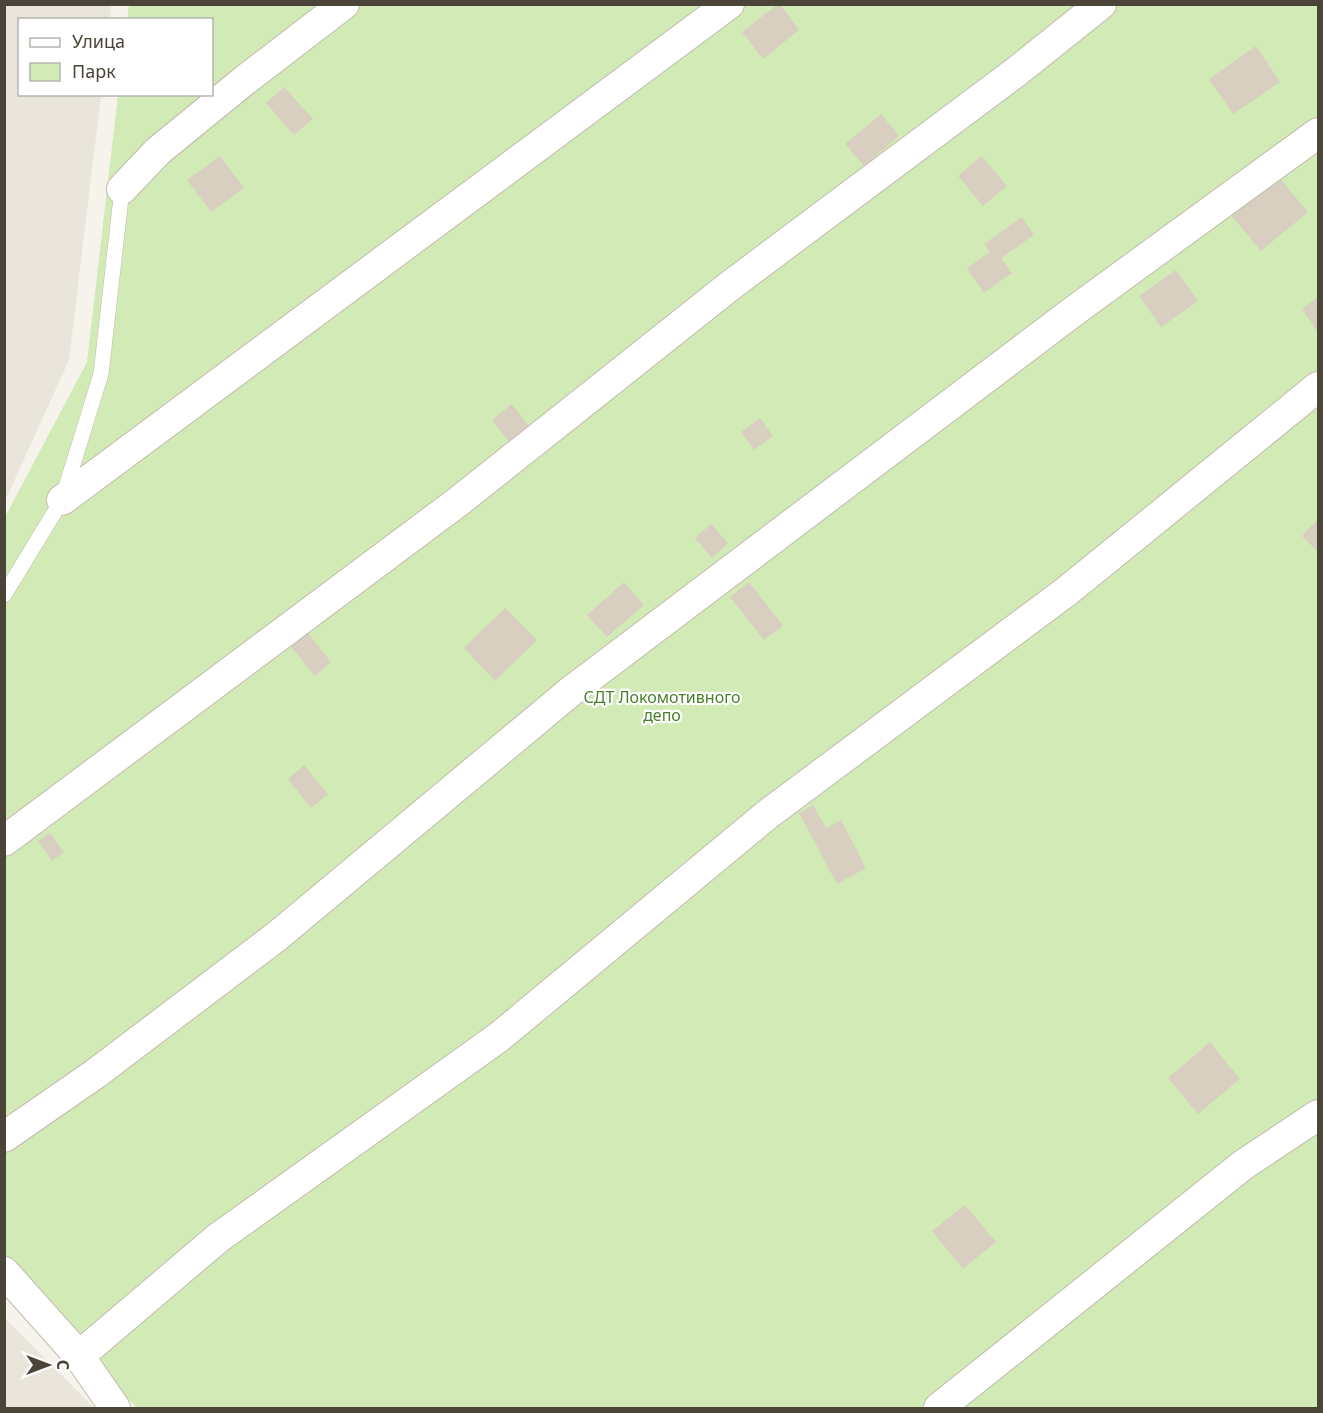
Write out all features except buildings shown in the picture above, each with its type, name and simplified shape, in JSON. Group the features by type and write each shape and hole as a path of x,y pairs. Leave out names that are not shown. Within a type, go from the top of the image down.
{"street":[{"path":"122,189 158,151 344,4"},
{"path":"62,500 729,4"},
{"path":"4,842 459,501 731,285 1016,72 1101,4"},
{"path":"4,1137 94,1074 276,937 570,693 1074,311 1318,133"},
{"path":"79,1356 219,1238 499,1037 768,814 1067,591 1318,387"},
{"path":"939,1408 1243,1165 1318,1115"},
{"path":"4,1272 79,1356 115,1408"}],"lane":[{"path":"4,595 62,500 101,374 122,189"}],"shaded area":[{"path":"5,4 111,5 110,18 18,18 18,96 101,96 69,360 5,501"},
{"path":"5,1318 94,1408 5,1408"}],"green space":[{"name":"СДТ Локомотивного депо","path":"129,5 1318,5 1318,1408 137,1408 5,1283 4,519 87,362 118,96 213,96 213,18 127,18"}]}
